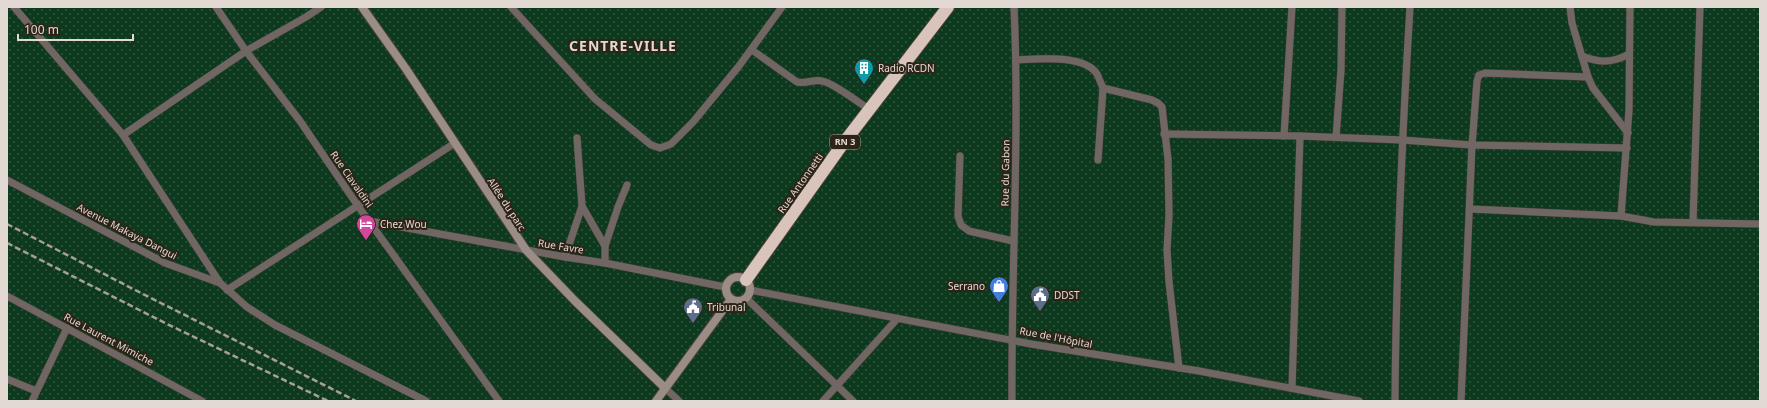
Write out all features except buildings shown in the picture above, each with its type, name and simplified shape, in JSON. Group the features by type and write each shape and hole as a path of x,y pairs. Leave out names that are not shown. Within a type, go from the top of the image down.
{"highway":[{"name":"Rue Antonnetti","path":"747,289 869,110 948,7"}],"street":[{"path":"14,7 123,134 220,283"},
{"name":"Rue Ciavaldini","path":"216,7 246,51 300,121 358,206 499,401"},
{"path":"123,134 246,51 321,7"},
{"name":"Allée du parc","path":"362,7 526,250 575,301 665,388"},
{"path":"511,7 595,99 651,145 660,148 671,144 693,122 752,50 782,7"},
{"name":"Rue du Gabon","path":"1012,401 1013,242 1017,60 1014,7"},
{"path":"1284,136 1292,7"},
{"path":"1336,137 1341,70 1342,7"},
{"path":"1395,401 1396,304 1402,140 1410,7"},
{"path":"1570,7 1572,23 1588,77 1593,88 1628,133"},
{"path":"1622,216 1628,133 1630,7"},
{"path":"1693,222 1700,7"},
{"path":"752,50 797,82 804,84 821,81 829,83 869,110"},
{"path":"1582,56 1603,62 1620,59 1629,54"},
{"path":"1017,60 1072,60 1086,65 1096,73 1103,88 1098,160"},
{"path":"1461,401 1472,144 1477,80 1479,75 1485,73 1588,77"},
{"path":"1103,88 1158,103 1162,107 1168,159 1169,215 1167,250 1169,282 1179,368"},
{"path":"1164,134 1336,137 1472,144 1627,148"},
{"path":"1292,388 1300,136"},
{"path":"565,257 582,206 577,138"},
{"path":"227,290 455,143"},
{"path":"960,156 958,216 961,225 968,231 1013,242"},
{"name":"Avenue Makaya Dangui","path":"7,180 165,263 220,283 247,307 275,325 426,401"},
{"path":"605,263 605,246 618,206 627,185"},
{"path":"582,206 605,246"},
{"path":"1470,209 1622,216 1654,222 1760,224"},
{"name":"Rue Favre","path":"370,221 605,263 725,287"},
{"path":"747,289 738,301 730,299 725,287 731,278 742,277 747,289 837,386 853,401"},
{"name":"Rue de l'Hôpital","path":"747,289 897,319 1012,339 1031,344 1179,368 1360,401"},
{"name":"Rue Laurent Mimiche","path":"7,296 201,401"},
{"path":"656,401 730,299"},
{"path":"823,401 897,319"},
{"path":"32,401 67,328"},
{"path":"7,379 36,391"},
{"path":"665,388 679,401"}],"green space":[{"path":"7,7 1760,7 1760,401 7,401"}],"railway":[{"path":"7,224 356,401"},
{"path":"7,243 169,325 328,401"}],"place":[{"name":"Radio RCDN","path":"864,85"},
{"name":"Chez Wou","path":"366,241"},
{"name":"Serrano","path":"999,303"},
{"name":"DDST","path":"1040,312"},
{"name":"Tribunal","path":"693,324"}],"district":[{"name":"CENTRE-VILLE","path":"623,46"}]}
